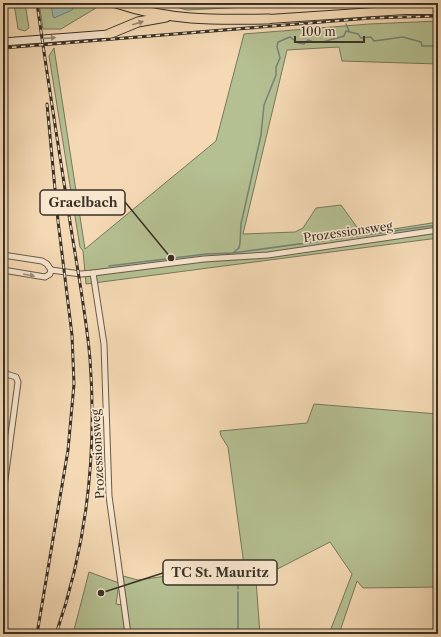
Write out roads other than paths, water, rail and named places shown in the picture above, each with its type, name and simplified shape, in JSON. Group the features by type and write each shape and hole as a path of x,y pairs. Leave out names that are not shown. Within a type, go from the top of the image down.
{"highway":[{"path":"116,3 168,17 213,20 269,19"},
{"path":"109,34 138,22 168,17"}],"main road":[{"path":"269,19 405,10 438,10"},
{"path":"3,42 109,34"}],"street":[{"name":"Prozessionsweg","path":"51,270 81,274 204,259 268,255 438,230"},
{"name":"Prozessionsweg","path":"3,255 42,261 48,264 51,270"},
{"name":"Prozessionsweg","path":"3,270 45,277 50,274 51,270"},
{"name":"Prozessionsweg","path":"93,273 104,344 108,481 128,634"},
{"path":"3,373 18,378 3,494"},
{"path":"3,448 9,449"}],"water":[{"path":"51,3 77,3 72,10 54,18"}],"waterway":[{"path":"346,24 349,31"},
{"path":"233,253 239,248 241,224 261,135 264,105 276,75 276,67 280,58 277,47 278,42 290,37 298,43 304,44 308,40 316,42 326,41 344,36 346,31 358,34 361,38 371,37 374,41 403,37 421,42 422,46 438,46"},
{"path":"109,266 206,254 233,253 438,225"},
{"path":"238,569 238,589"},
{"path":"238,592 238,634"}],"railway":[{"path":"37,3 84,307 90,359 92,394 90,463 82,532 67,600 56,634"},
{"path":"3,48 371,18 438,16"},
{"path":"37,634 68,450 74,384 72,335 58,221 47,104"}],"place":[{"name":"Graelbach","path":"171,258"},
{"name":"TC St. Mauritz","path":"101,593"}]}
